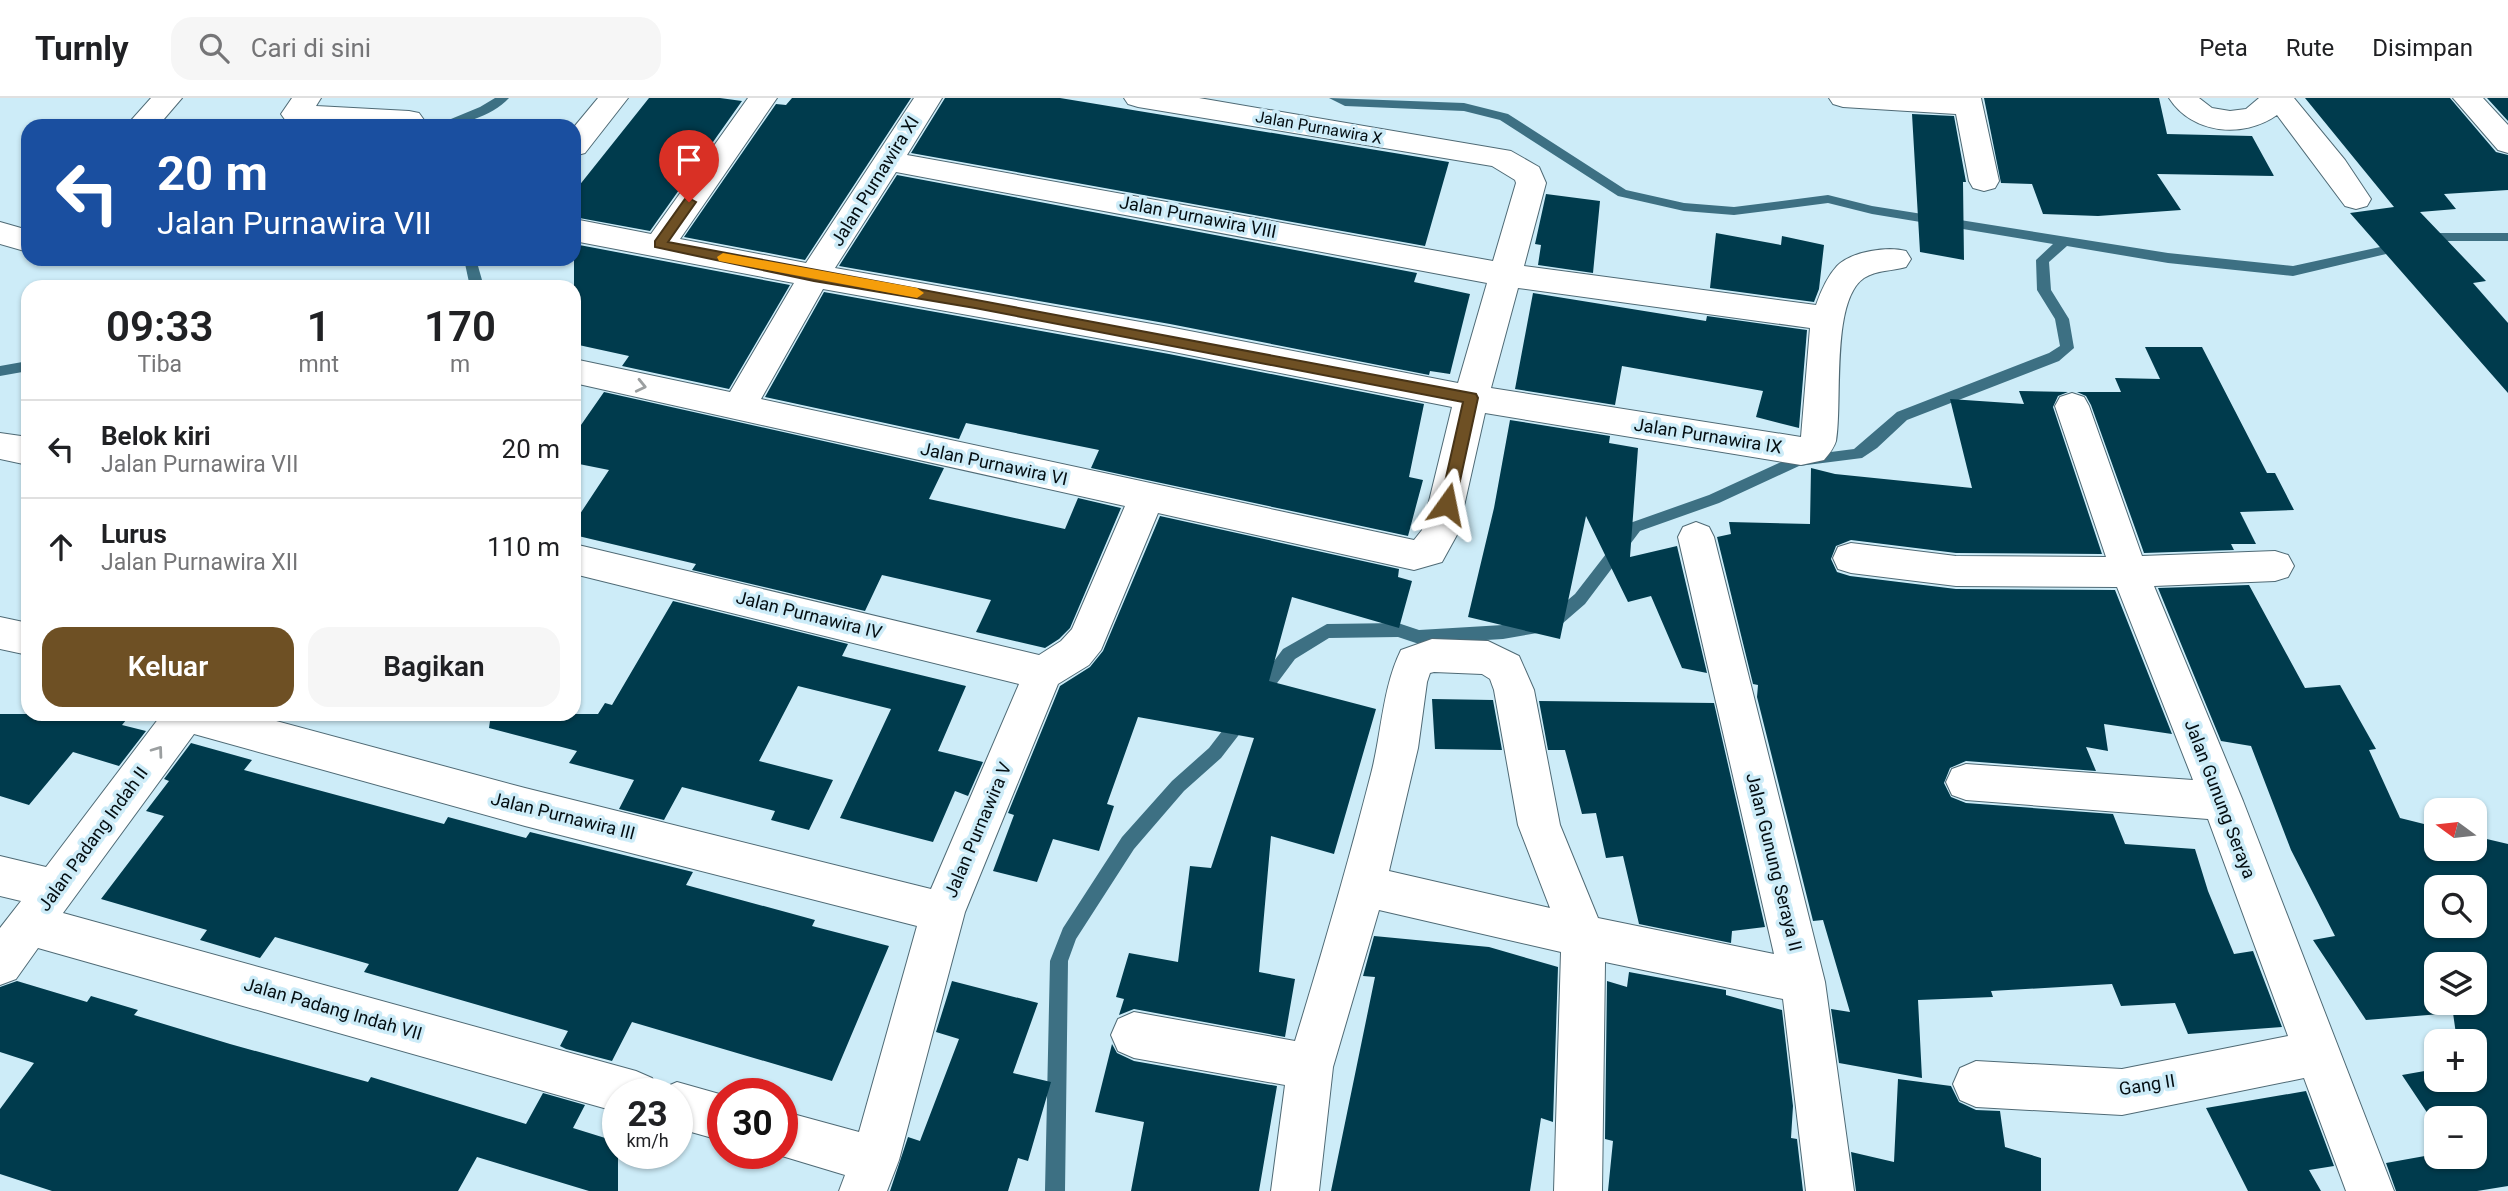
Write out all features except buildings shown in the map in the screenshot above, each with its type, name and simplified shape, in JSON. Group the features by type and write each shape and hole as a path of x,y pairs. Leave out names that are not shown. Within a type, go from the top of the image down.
{"street":[{"path":"148,119 168,98"},
{"path":"307,98 296,114 390,119"},
{"path":"581,138 614,98"},
{"path":"660,244 763,98"},
{"name":"Jalan Purnawira XI","path":"738,408 814,276 928,98"},
{"name":"Jalan Purnawira X","path":"1138,98 1500,158 1528,174 1531,183 1507,275"},
{"path":"1843,98 1967,102 1984,181"},
{"path":"2183,98 2189,109 2199,116 2221,121 2247,118 2269,107 2276,98 2334,167 2356,199"},
{"path":"2467,98 2508,142"},
{"name":"Jalan Purnawira VIII","path":"888,161 1507,275"},
{"path":"581,231 1471,398 1507,275 1827,318"},
{"path":"0,233 21,239"},
{"name":"Jalan Purnawira IX","path":"1471,398 1801,452 1812,450 1818,443 1827,318 1834,296 1851,271 1874,262 1895,259"},
{"name":"Jalan Purnawira VI","path":"581,373 1414,555 1429,551 1440,533 1471,398"},
{"name":"Jalan Gunung Seraya","path":"2072,406 2129,570 2222,801 2370,1191"},
{"path":"0,446 21,450"},
{"path":"1043,673 1075,653 1087,639 1147,497"},
{"name":"Jalan Gunung Seraya II","path":"1696,537 1803,982 1830,1191"},
{"path":"1851,558 1956,570 2080,573 2275,566"},
{"name":"Jalan Purnawira IV","path":"581,561 1043,673"},
{"path":"0,633 21,638"},
{"path":"1295,1191 1310,1067 1364,886 1398,748 1407,682 1415,662 1432,655 1472,655 1488,658 1505,668 1514,690 1539,825 1583,936 1578,1191"},
{"name":"Jalan Purnawira V","path":"869,1176 943,912 1043,673"},
{"name":"Jalan Padang Indah II","path":"0,964 180,721"},
{"name":"Jalan Purnawira III","path":"211,721 525,807 943,912"},
{"path":"1966,782 2222,801"},
{"path":"0,876 56,889"},
{"path":"1364,886 1803,982"},
{"name":"Jalan Padang Indah VII","path":"30,925 602,1085"},
{"path":"1134,1035 1310,1067"},
{"name":"Gang II","path":"1976,1084 2122,1092 2316,1053"},
{"path":"798,1143 869,1176"}],"waterway":[{"path":"459,119 484,110 503,98"},
{"path":"1335,98 1345,102 1464,107 1504,117 1622,193 1684,207 1734,211 1828,199 1872,210 2168,258 2293,271 2403,246"},
{"path":"2425,241 2439,237 2508,237"},
{"path":"1257,697 1289,654 1327,631 1398,630 1419,637 1503,632 1549,625 1580,599 1635,527 1714,499 1797,461 1857,454 1902,416 2054,357 2067,348 2062,319 2044,290 2042,260 2064,242"},
{"path":"472,266 475,280"},
{"path":"0,371 21,367"},
{"path":"1055,1191 1059,961 1069,934 1128,843 1178,786 1215,753 1242,718"}],"slow traffic":[{"path":"723,257 917,293"}],"route":[{"path":"689,202 660,244 814,276 1169,339 1471,398 1447,504"}]}
